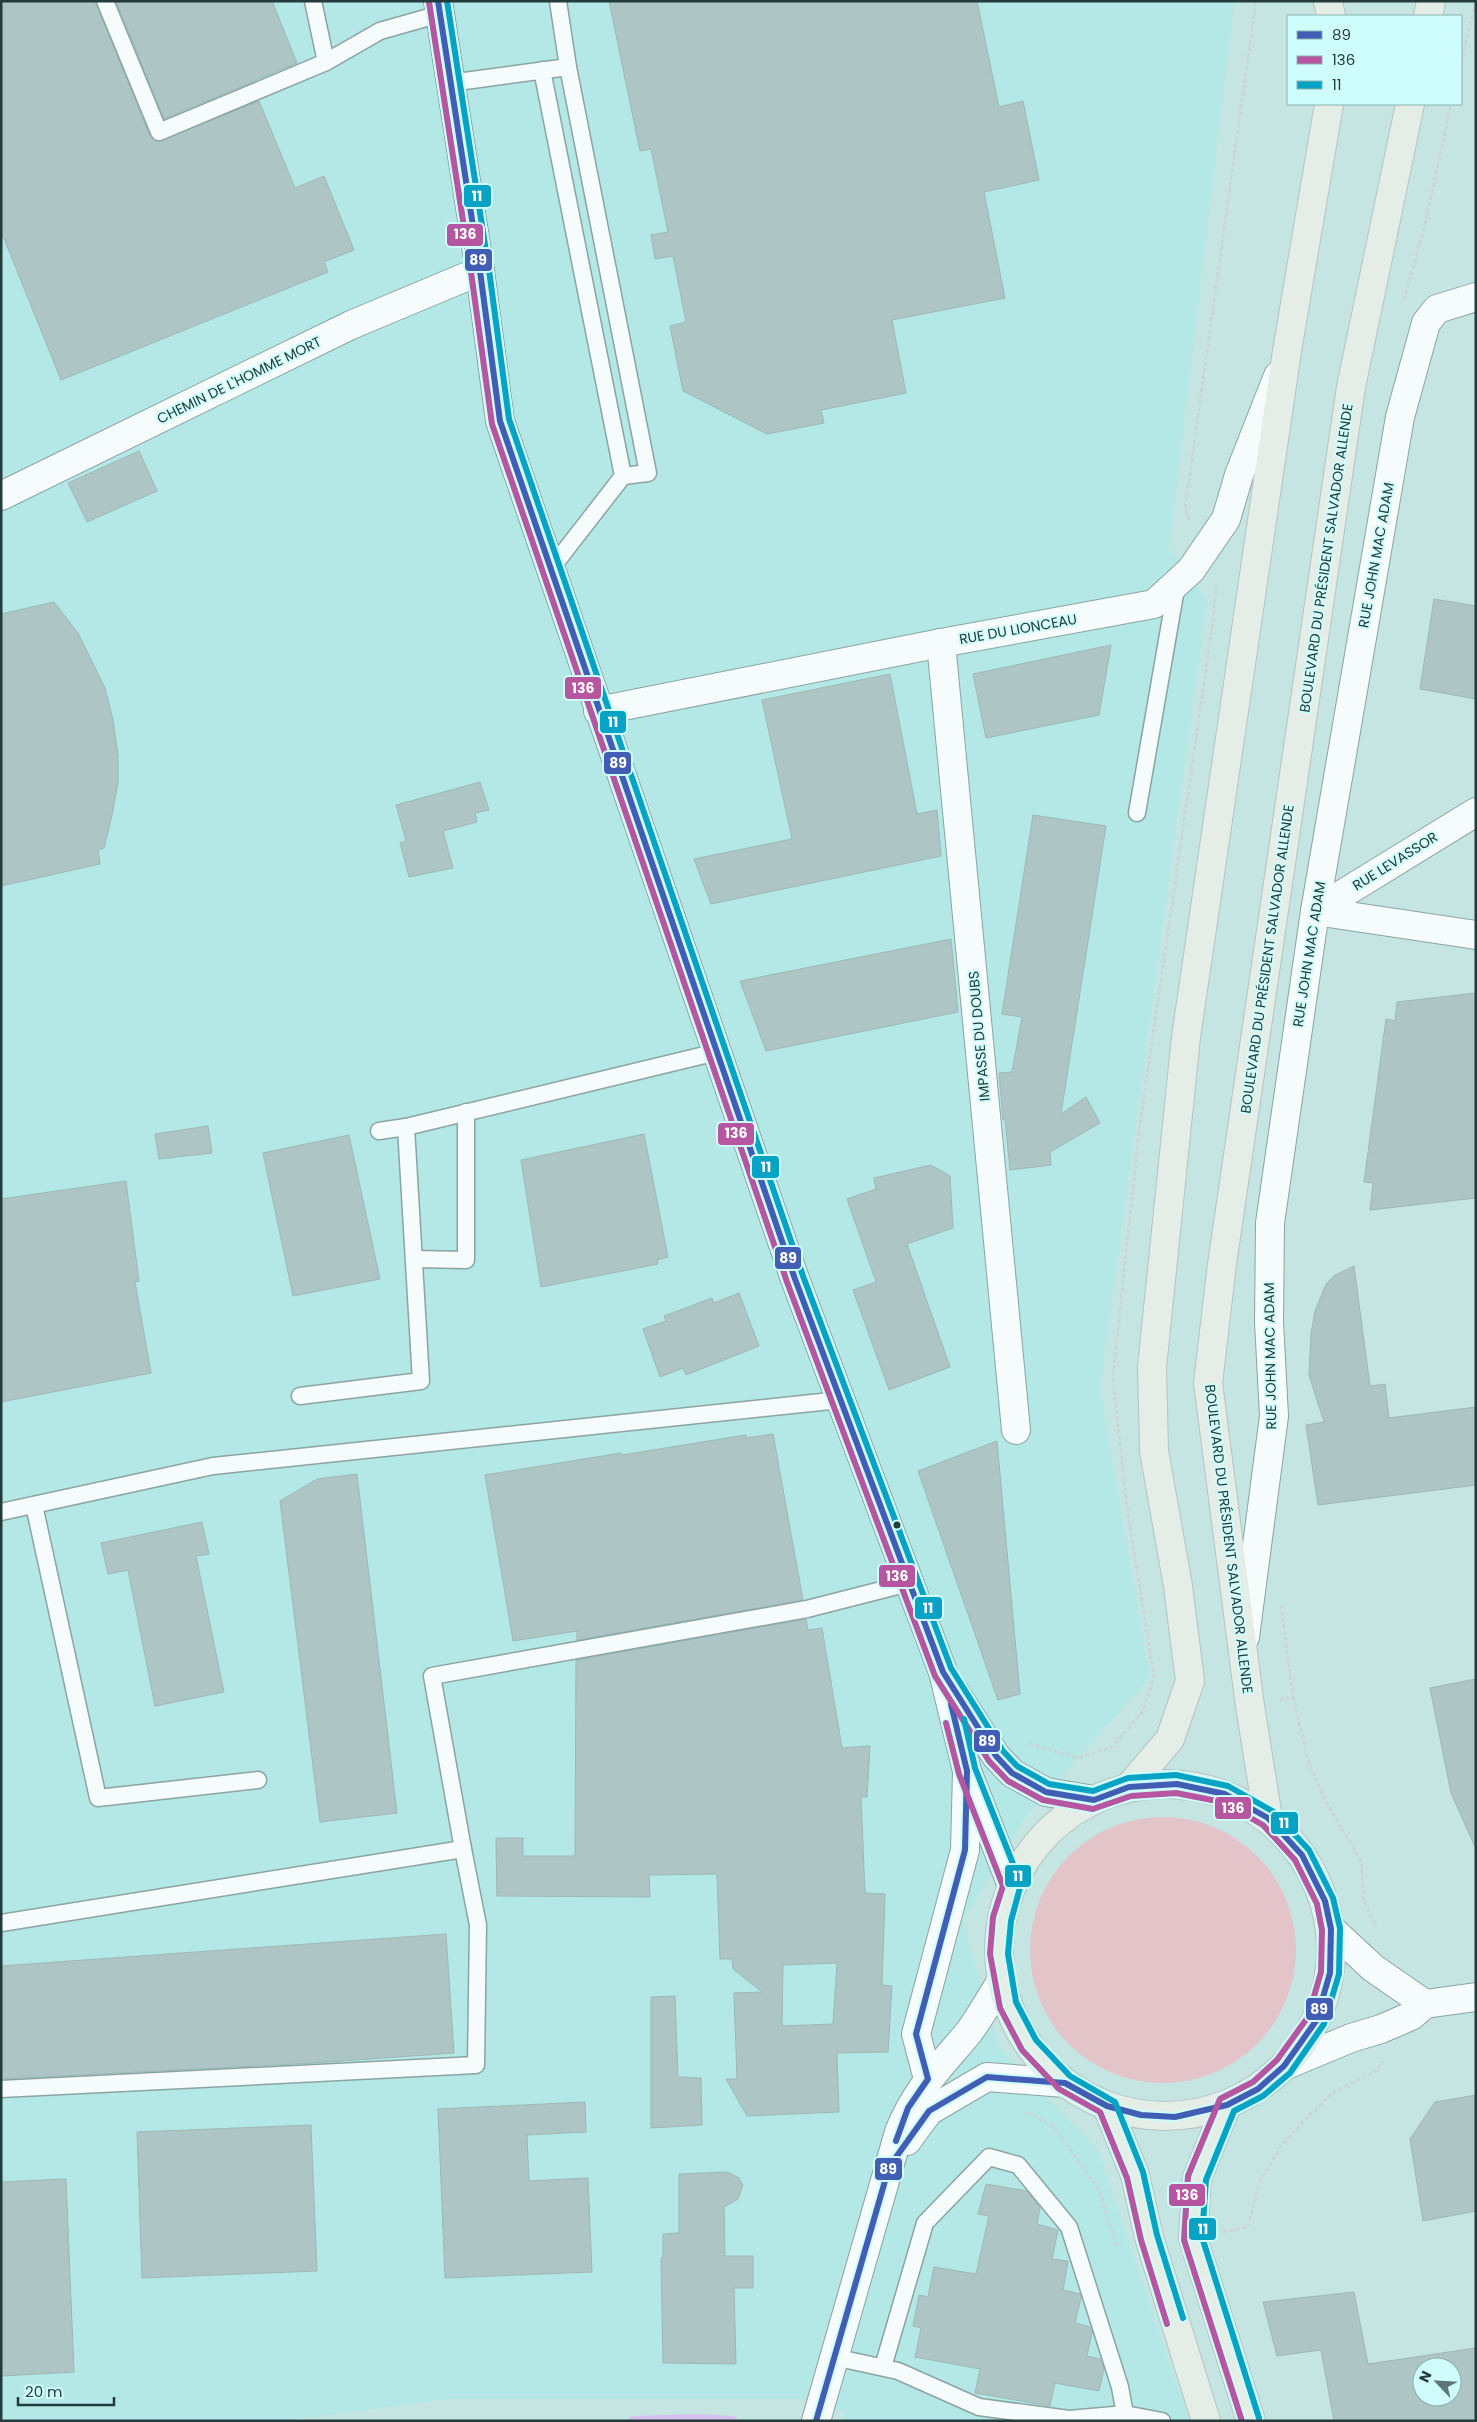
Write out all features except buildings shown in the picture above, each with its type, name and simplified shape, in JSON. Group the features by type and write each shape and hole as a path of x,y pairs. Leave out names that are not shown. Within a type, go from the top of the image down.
{"main road":[{"path":"1328,1 1331,15"},
{"path":"1342,15 1344,1"},
{"path":"1428,15 1431,1"},
{"path":"1129,1787 1170,1739 1190,1681 1178,1586 1154,1451 1152,1367 1186,1037 1288,351 1329,105"},
{"name":"BOULEVARD DU PRÉSIDENT SALVADOR ALLENDE","path":"1268,1818 1208,1383 1223,1254 1351,387 1410,105"},
{"path":"1177,1784 1225,1794 1268,1818 1302,1855 1325,1901 1331,1929 1330,1973 1316,2020 1284,2066 1258,2088 1227,2105 1175,2117 1141,2115 1107,2106 1065,2083 1029,2045 1008,2005 1002,1980 999,1954 1002,1919 1012,1886 1026,1859 1046,1835 1068,1815 1094,1800 1129,1787 1177,1784"},
{"path":"1227,2105 1197,2178 1193,2238 1251,2421"},
{"path":"1107,2106 1135,2176 1148,2237 1206,2421"}],"street":[{"path":"439,8 480,271 500,421 794,1279 943,1672 967,1771 1012,1886"},
{"name":"CHEMIN DE L'HOMME MORT","path":"1,496 351,325 480,271"},
{"name":"RUE JOHN MAC ADAM","path":"1244,1650 1274,1416 1269,1322 1270,1223 1315,911 1400,417 1426,323 1437,309 1476,297"},
{"name":"RUE DU LIONCEAU","path":"598,711 941,643 1154,604 1192,570 1226,519 1239,475 1288,351"},
{"name":"IMPASSE DU DOUBS","path":"941,643 1016,1430"},
{"name":"RUE LEVASSOR","path":"1315,911 1476,812"},
{"path":"1315,911 1476,935"},
{"path":"943,1672 996,1756 1012,1773 1046,1792 1094,1800"},
{"path":"928,2079 916,2034 965,1850 967,1771"},
{"path":"1331,1929 1373,1968 1425,2004"},
{"path":"817,2417 889,2167 908,2108 928,2079 970,2030 1002,1980"},
{"path":"1284,2066 1351,2038 1381,2029 1411,2016 1425,2004 1476,1997"},
{"path":"889,2167 929,2111 987,2077 1065,2083"}],"lane":[{"path":"105,1 159,132 326,62 380,32 439,8"},
{"path":"313,1 326,62"},
{"path":"550,570 623,476 648,473 568,67 558,1"},
{"path":"450,83 568,67"},
{"path":"542,70 623,476"},
{"path":"1137,814 1177,583"},
{"path":"379,1131 406,1127 717,1052"},
{"path":"414,1259 466,1260 466,1112"},
{"path":"300,1396 421,1382 406,1127"},
{"path":"1,1512 213,1466 840,1400"},
{"path":"34,1505 98,1798 258,1780"},
{"path":"1,2089 476,2065 478,1925 432,1676 807,1609 909,1583"},
{"path":"1,1923 463,1849"},
{"path":"883,2367 925,2223 989,2157 1018,2165 1069,2227 1120,2387 1125,2414"},
{"path":"834,2357 898,2371 979,2407 1069,2419 1125,2414 1162,2421"}],"path":[{"path":"1024,1742 1078,1758 1112,1746 1142,1711 1154,1677 1126,1501 1113,1377 1139,1131 1212,628 1216,585 1202,556 1185,509 1256,1"},
{"path":"1462,59 1476,1"},
{"path":"1272,1702 1293,1697 1309,1763 1324,1798 1361,1861 1364,1901 1378,1930"},
{"path":"1222,2232 1248,2227 1258,2183 1283,2142 1332,2093 1376,2071 1383,2062 1383,2053"},
{"path":"1020,2109 1052,2125 1099,2188 1116,2245 1124,2243"}],"shaded area":[{"path":"1,1 1234,1 1169,548 1207,598 1100,1389 1150,1678 1028,1813 963,1921 999,2048 1098,2150 1189,2421 842,2421 844,2411 801,2399 448,2399 282,2421 1,2421"},
{"path":"1163,1817 1189,1820 1214,1827 1237,1840 1257,1856 1273,1876 1286,1899 1293,1924 1296,1950 1293,1976 1286,2001 1273,2024 1257,2044 1237,2060 1214,2073 1189,2080 1163,2083 1137,2080 1112,2073 1089,2060 1069,2044 1053,2024 1040,2001 1033,1976 1030,1950 1033,1924 1040,1899 1053,1876 1069,1856 1089,1840 1112,1827 1137,1820"}],"waterway":[{"path":"634,2421 693,2419 733,2421"}],"transit line":[{"name":"89","path":"438,1 480,271 500,421 795,1279 943,1672 996,1756 1012,1773 1046,1792 1094,1800 1129,1787 1177,1784 1225,1794 1268,1818 1302,1855 1325,1901 1331,1929 1330,1973 1316,2021 1284,2066 1258,2089 1227,2105 1175,2117 1141,2115 1107,2106 1065,2083 987,2077 929,2111 889,2167 816,2421"},
{"name":"11","path":"447,1 489,270 509,419 803,1276 951,1668 1003,1751 1017,1766 1049,1784 1093,1791 1128,1778 1176,1775 1228,1786 1274,1812 1309,1850 1333,1898 1340,1928 1339,1974 1324,2024 1290,2073 1263,2096 1234,2111 1206,2180 1202,2237 1259,2418"},
{"name":"136","path":"429,2 471,272 492,424 787,1282 935,1676 989,1761 1008,1781 1043,1800 1093,1809 1131,1796 1176,1793 1222,1802 1263,1825 1295,1860 1317,1904 1322,1930 1321,1972 1308,2017 1277,2060 1253,2082 1220,2099 1188,2176 1184,2240 1242,2421"},
{"name":"89","path":"896,2141 908,2108 928,2079 916,2034 965,1850 967,1771 951,1704"},
{"name":"11","path":"964,1719 975,1768 1021,1884 1011,1921 1008,1954 1016,2002 1036,2040 1070,2076 1115,2102 1143,2172 1157,2235 1183,2318"},
{"name":"136","path":"946,1723 959,1774 1003,1886 993,1917 990,1954 1000,2008 1022,2050 1059,2089 1100,2112 1127,2178 1141,2240 1167,2324"}]}
